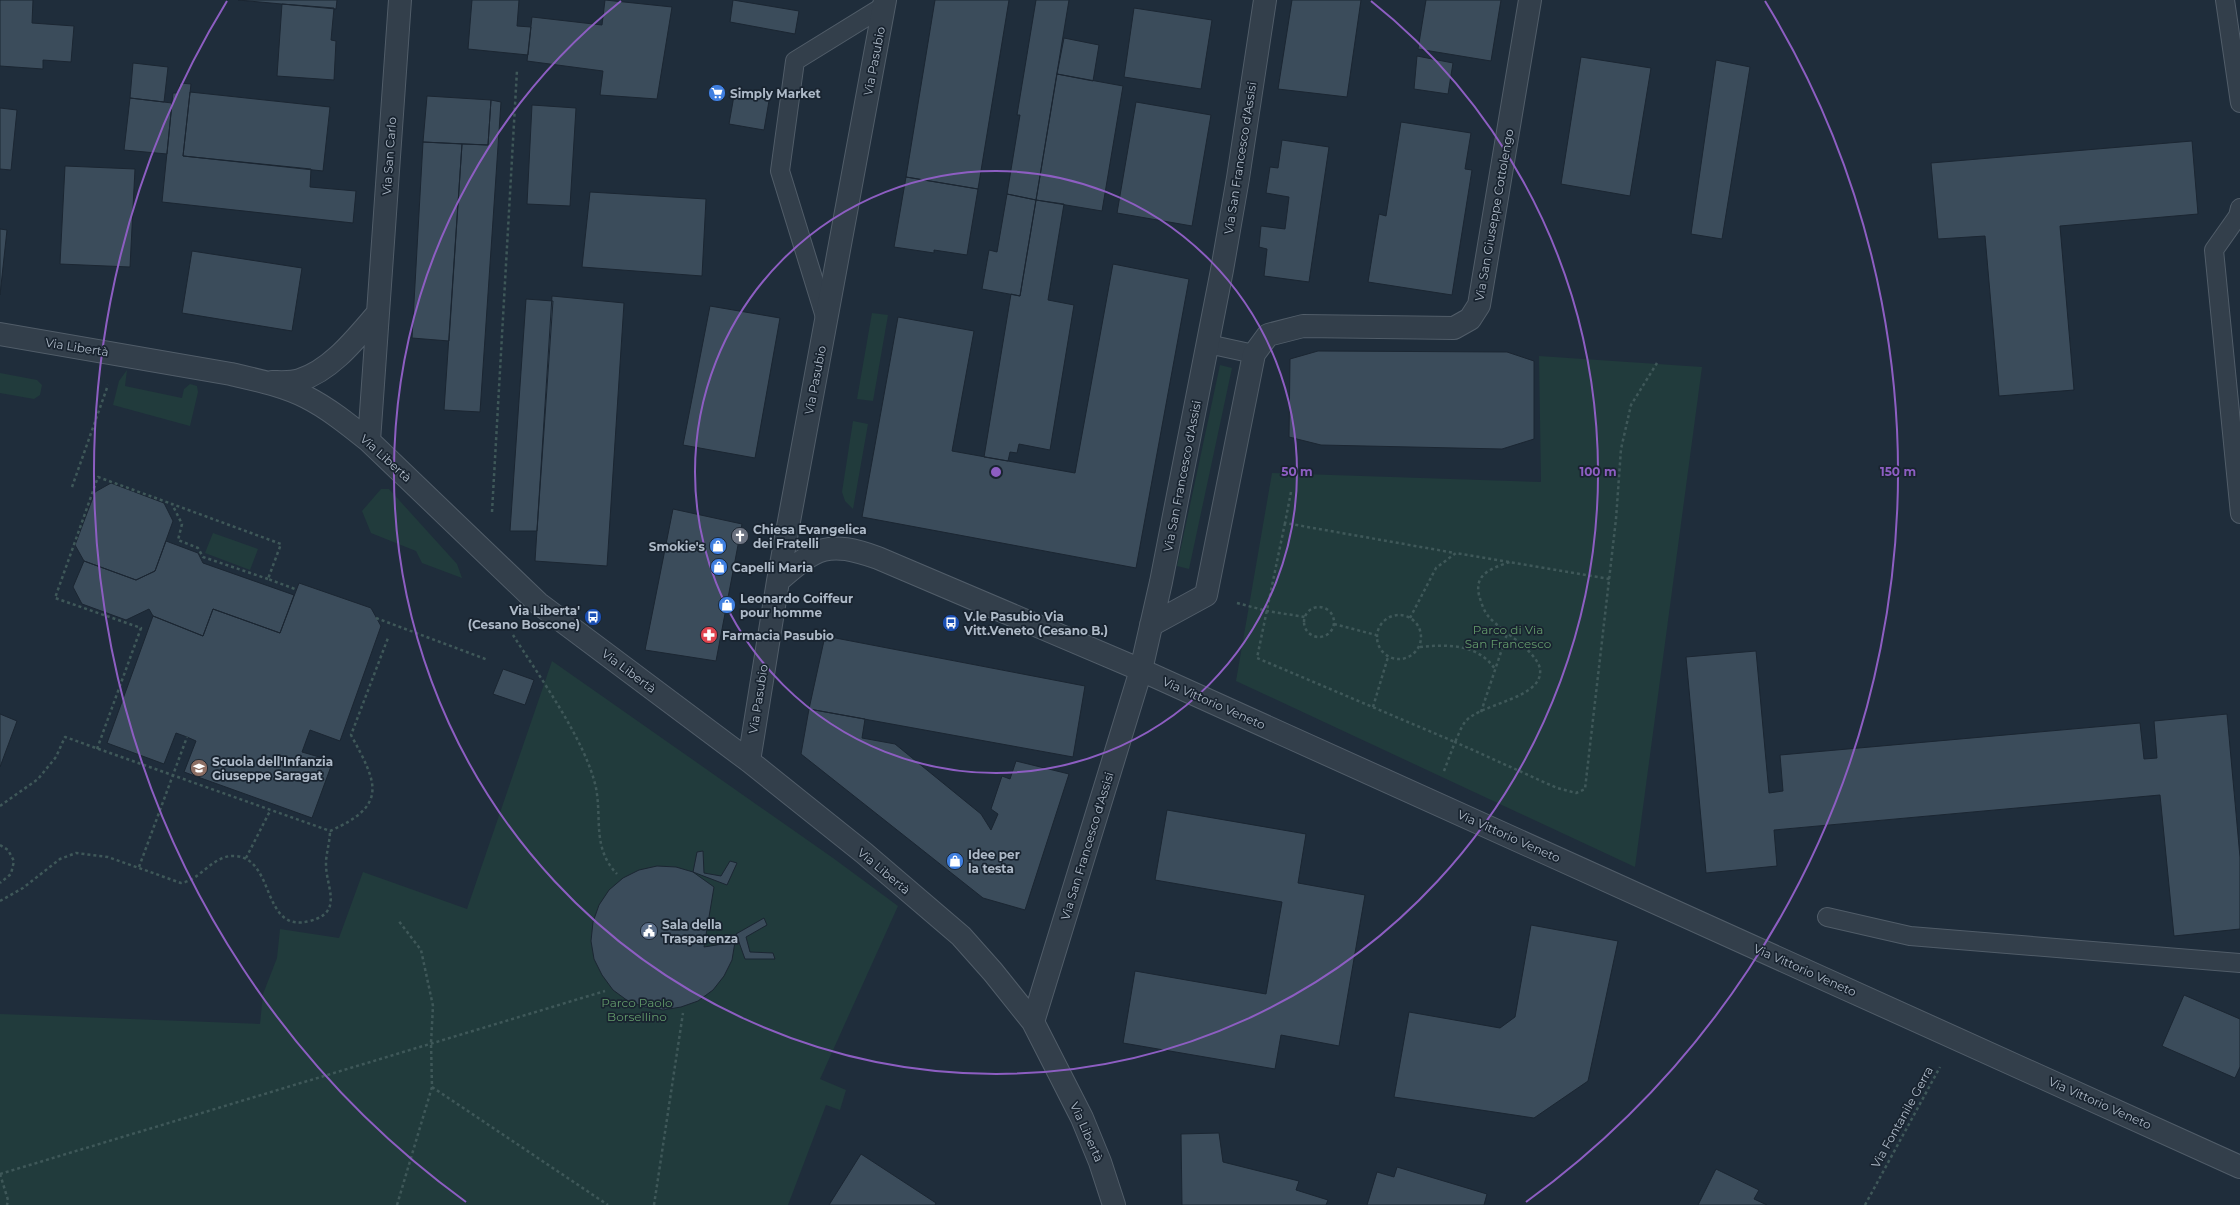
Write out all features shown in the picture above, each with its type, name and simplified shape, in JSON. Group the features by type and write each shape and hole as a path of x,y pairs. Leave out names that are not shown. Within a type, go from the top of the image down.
{"street":[{"name":"Via San Carlo","path":"369,441 400,0"},
{"name":"Via San Francesco d'Assisi","path":"1033,1022 1142,670 1208,344 1238,178 1265,0"},
{"name":"Via San Giuseppe Cottolengo","path":"1254,354 1268,335 1303,326 1454,328 1470,319 1479,305 1530,0"},
{"name":"Via Pasubio","path":"749,760 778,581 884,3"},
{"path":"267,382 299,381 326,366 343,351 378,313"},
{"name":"Via Libertà","path":"0,334 119,354 267,382 305,397 341,419 369,441 490,559 538,603 749,760 864,853 961,936 993,972 1033,1022 1082,1118 1100,1162 1114,1205"},
{"path":"1151,625 1206,595 1254,354"},
{"name":"Via Vittorio Veneto","path":"778,581 805,558 829,548 851,549 1142,670 2240,1167"}],"lane":[{"path":"2225,0 2240,103"},
{"path":"826,320 780,171 795,61 884,3"},
{"path":"2240,208 2238,216 2214,250 2240,514"},
{"path":"1208,344 1254,354"},
{"path":"1827,917 1910,936 2240,963"}],"path":[{"path":"490,559 517,70"},
{"path":"72,487 119,354"},
{"path":"1291,492 1257,658 1455,742 1557,788 1576,793 1585,789 1610,579 1621,449 1631,405 1656,363"},
{"path":"97,749 141,628 55,598 98,477 281,544 268,579"},
{"path":"172,504 182,524 178,540 198,548 203,557 295,589"},
{"path":"1285,523 1610,579"},
{"path":"1410,618 1436,568 1456,553"},
{"path":"1432,801 1455,742 1465,722 1492,706 1527,693 1539,679 1540,668 1533,656 1488,616 1477,587 1480,578 1488,570 1510,562"},
{"path":"1206,595 1267,611 1305,617"},
{"path":"1315,608 1323,608 1331,613 1334,624 1327,635 1314,637 1309,633 1304,625 1305,617 1315,608"},
{"path":"1395,615 1410,618 1421,633 1420,647 1414,655 1404,660 1395,660 1384,655 1376,644 1376,636 1378,627 1386,618 1395,615"},
{"path":"376,618 488,660"},
{"path":"1334,624 1376,636"},
{"path":"1480,713 1507,633"},
{"path":"513,635 573,734 589,768 596,788 597,829 601,846 610,868 617,874"},
{"path":"0,806 38,779 56,757 65,737 270,811 330,831 349,822 367,806 374,793 370,771 351,735 388,638"},
{"path":"1420,647 1443,645 1471,649 1490,662 1495,669"},
{"path":"1373,707 1388,657"},
{"path":"139,867 187,737"},
{"path":"246,858 270,811"},
{"path":"0,901 23,888 60,859 76,852 108,857 181,883 190,882 200,871 220,859 235,856 246,858 260,872 274,907 288,920 308,922 322,918 330,909 332,898 326,863 330,847 330,831"},
{"path":"0,845 8,850 14,861 11,874 0,883"},
{"path":"397,1205 432,1087 431,1043 433,1006 421,950 398,920"},
{"path":"7,1205 8,1200 0,1174 605,991"},
{"path":"654,1205 683,1013"},
{"name":"Via Fontanile Gerra","path":"1865,1205 1956,1038"},
{"path":"432,1087 608,1205"}],"green space":[{"path":"872,313 888,315 873,401 857,399"},
{"name":"Parco di Via San Francesco","path":"1539,356 1702,367 1635,867 1236,681 1272,473 1541,482"},
{"path":"1220,365 1232,368 1189,569 1177,566"},
{"path":"127,370 125,386 182,398 184,389 190,384 197,386 198,392 190,426 113,405 119,381"},
{"path":"0,373 37,380 42,385 40,395 34,399 0,393"},
{"path":"853,421 868,424 853,509 845,501 842,492"},
{"path":"381,489 389,489 457,564 462,578 422,563 416,551 371,533 362,511"},
{"path":"213,533 258,549 250,570 205,553"},
{"name":"Parco Paolo Borsellino","path":"552,661 833,858 898,906 820,1079 846,1090 840,1110 826,1105 788,1205 0,1205 0,1014 260,1024 263,994 277,958 280,929 339,938 363,872 467,909"}],"building":[{"path":"0,0 33,0 32,23 74,26 71,62 43,60 43,69 0,66"},
{"path":"238,0 337,0 336,9"},
{"path":"472,0 519,0 517,26 531,27 528,55 468,49"},
{"path":"605,0 672,7 657,99 600,95 603,71 527,61 532,17 602,25"},
{"path":"733,0 799,11 795,34 730,22"},
{"path":"935,0 1009,0 978,189 906,177"},
{"path":"1036,0 1069,0 1036,200 1007,194 1020,115 1017,115"},
{"path":"1292,0 1361,0 1347,97 1278,89"},
{"path":"1426,0 1501,0 1491,61 1418,49"},
{"path":"282,4 334,8 331,40 336,41 334,80 277,76"},
{"path":"1134,8 1212,20 1201,89 1124,77"},
{"path":"1064,38 1099,45 1093,81 1057,74"},
{"path":"1417,56 1453,63 1448,94 1414,89"},
{"path":"1581,57 1651,68 1630,196 1561,184"},
{"path":"1716,60 1750,67 1722,239 1691,234"},
{"path":"133,63 168,67 164,102 130,98"},
{"path":"1057,74 1123,86 1102,211 1036,200"},
{"path":"180,83 191,84 183,156 311,169 310,187 356,191 353,223 162,202 173,93 178,93"},
{"path":"735,90 770,95 764,130 729,124"},
{"path":"190,92 330,107 323,171 183,156"},
{"path":"427,96 491,100 488,145 423,142"},
{"path":"130,98 172,103 167,154 124,150"},
{"path":"491,100 501,102 480,412 444,410 462,144 488,145"},
{"path":"1136,102 1211,115 1192,226 1117,213"},
{"path":"532,105 576,108 570,206 527,204"},
{"path":"0,108 17,110 11,170 0,169"},
{"path":"1401,122 1471,133 1465,169 1472,170 1452,295 1368,282 1379,214 1386,216"},
{"path":"1282,140 1329,147 1309,282 1264,276 1267,249 1259,247 1261,226 1285,229 1289,197 1266,193 1270,167 1278,168"},
{"path":"2192,141 2198,214 2060,226 2074,390 1999,396 1985,236 1938,239 1931,163"},
{"path":"423,142 462,144 449,341 412,338"},
{"path":"65,166 135,169 130,267 60,264"},
{"path":"906,177 978,189 967,255 934,250 934,253 894,247"},
{"path":"590,192 706,199 702,276 582,267"},
{"path":"1007,194 1036,200 1020,296 982,289 989,250 997,252"},
{"path":"1036,200 1064,204 1048,300 1074,305 1050,450 1019,444 1017,453 1010,452 1008,461 984,457 1011,294 1020,296"},
{"path":"0,229 7,230 0,295"},
{"path":"192,251 302,268 292,331 182,313"},
{"path":"1113,264 1189,279 1136,568 862,517 898,317 974,331 952,451 1075,473"},
{"path":"552,296 624,303 607,566 535,561"},
{"path":"526,299 553,301 537,531 510,531"},
{"path":"710,306 780,318 755,458 683,445"},
{"path":"1318,351 1507,352 1534,361 1534,439 1502,449 1321,445 1289,437 1290,359"},
{"path":"111,483 164,503 173,521 155,571 136,580 84,561 75,545 95,492"},
{"path":"673,509 742,524 716,661 645,650"},
{"path":"166,541 198,553 203,563 294,595 280,633 213,609 203,636 153,616 149,609 126,620 82,604 73,587 84,561 136,580 155,571"},
{"path":"299,583 371,608 381,626 340,741 310,730 302,752 333,761 312,818 184,772 196,741 187,737 176,733 164,764 107,743 153,616 203,636 213,609 280,633"},
{"path":"825,636 1085,686 1073,757 809,709"},
{"path":"1756,651 1769,793 1783,791 1780,755 2140,723 2144,759 2157,758 2154,721 2227,714 2240,857 2240,929 2174,936 2160,795 1774,830 1777,866 1706,873 1686,657"},
{"path":"503,669 534,680 525,705 493,694"},
{"path":"809,709 865,719 862,738 895,744 981,814 991,830 998,814 991,809 1002,776 1010,779 1016,761 1069,774 1025,910 983,898 801,754"},
{"path":"0,714 17,721 0,767"},
{"path":"1167,810 1306,834 1298,883 1365,895 1339,1046 1281,1035 1275,1069 1123,1043 1135,971 1266,994 1282,902 1155,880"},
{"path":"703,851 704,873 721,876 730,861 737,863 727,885 693,872 697,852"},
{"name":"Sala della Trasparenza","path":"657,866 676,867 693,872 714,887 704,947 735,942 732,960 724,976 713,990 698,1001 681,1007 663,1010 645,1007 628,1001 613,990 602,975 594,959 591,941 593,922 599,905 609,890 623,878 639,870"},
{"path":"764,918 767,925 746,937 750,952 773,953 775,959 745,959 736,934"},
{"path":"1531,925 1618,941 1588,1081 1534,1118 1394,1097 1409,1012 1500,1028 1515,1017"},
{"path":"2184,995 2240,1019 2240,1067 2235,1078 2162,1046"},
{"path":"1219,1133 1223,1162 1299,1181 1296,1190 1328,1200 1326,1205 1182,1205 1181,1134"},
{"path":"861,1154 936,1203 935,1205 829,1205"},
{"path":"1397,1167 1487,1194 1484,1205 1367,1205 1377,1172 1394,1177"},
{"path":"1716,1169 1759,1190 1754,1199 1767,1205 1698,1205"}],"place":[{"name":"Simply Market","path":"717,93"},
{"name":"Chiesa Evangelica dei Fratelli","path":"740,536"},
{"name":"Smokie's","path":"718,546"},
{"name":"Capelli Maria","path":"719,567"},
{"name":"Leonardo Coiffeur pour homme","path":"727,605"},
{"name":"Via Liberta' (Cesano Boscone)","path":"593,617"},
{"name":"V.le Pasubio Via Vitt.Veneto (Cesano B.)","path":"951,623"},
{"name":"Farmacia Pasubio","path":"709,635"},
{"name":"Scuola dell'Infanzia Giuseppe Saragat","path":"199,768"},
{"name":"Idee per la testa","path":"955,861"},
{"name":"Sala della Trasparenza","path":"649,931"}]}
